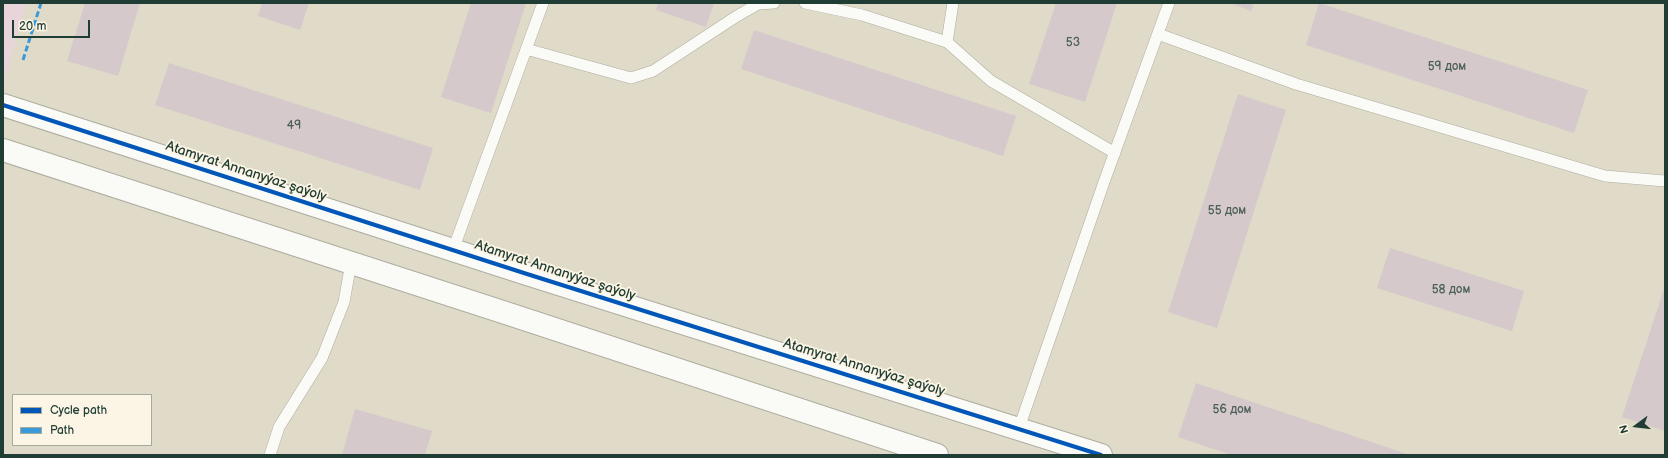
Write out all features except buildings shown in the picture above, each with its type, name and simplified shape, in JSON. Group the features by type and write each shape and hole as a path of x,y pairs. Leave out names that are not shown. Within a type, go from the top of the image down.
{"street":[{"name":"Atamyrat Annanyýaz şaýoly","path":"3,105 453,250 1101,455"},
{"path":"3,150 937,455"}],"lane":[{"path":"453,250 543,3"},
{"path":"526,49 631,78 653,71 758,4 774,3"},
{"path":"805,3 862,15 947,42 991,81 1114,153"},
{"path":"947,42 953,3"},
{"path":"1019,428 1114,153 1169,3"},
{"path":"1158,34 1296,84 1605,176 1665,181"},
{"path":"270,455 279,427 322,358 344,302 351,264"}],"shaded area":[{"path":"3,3 27,3 5,79 3,79"}],"marked path":[{"path":"23,60 41,3"}],"cycle path":[{"path":"3,105 527,274 1101,455"}]}
